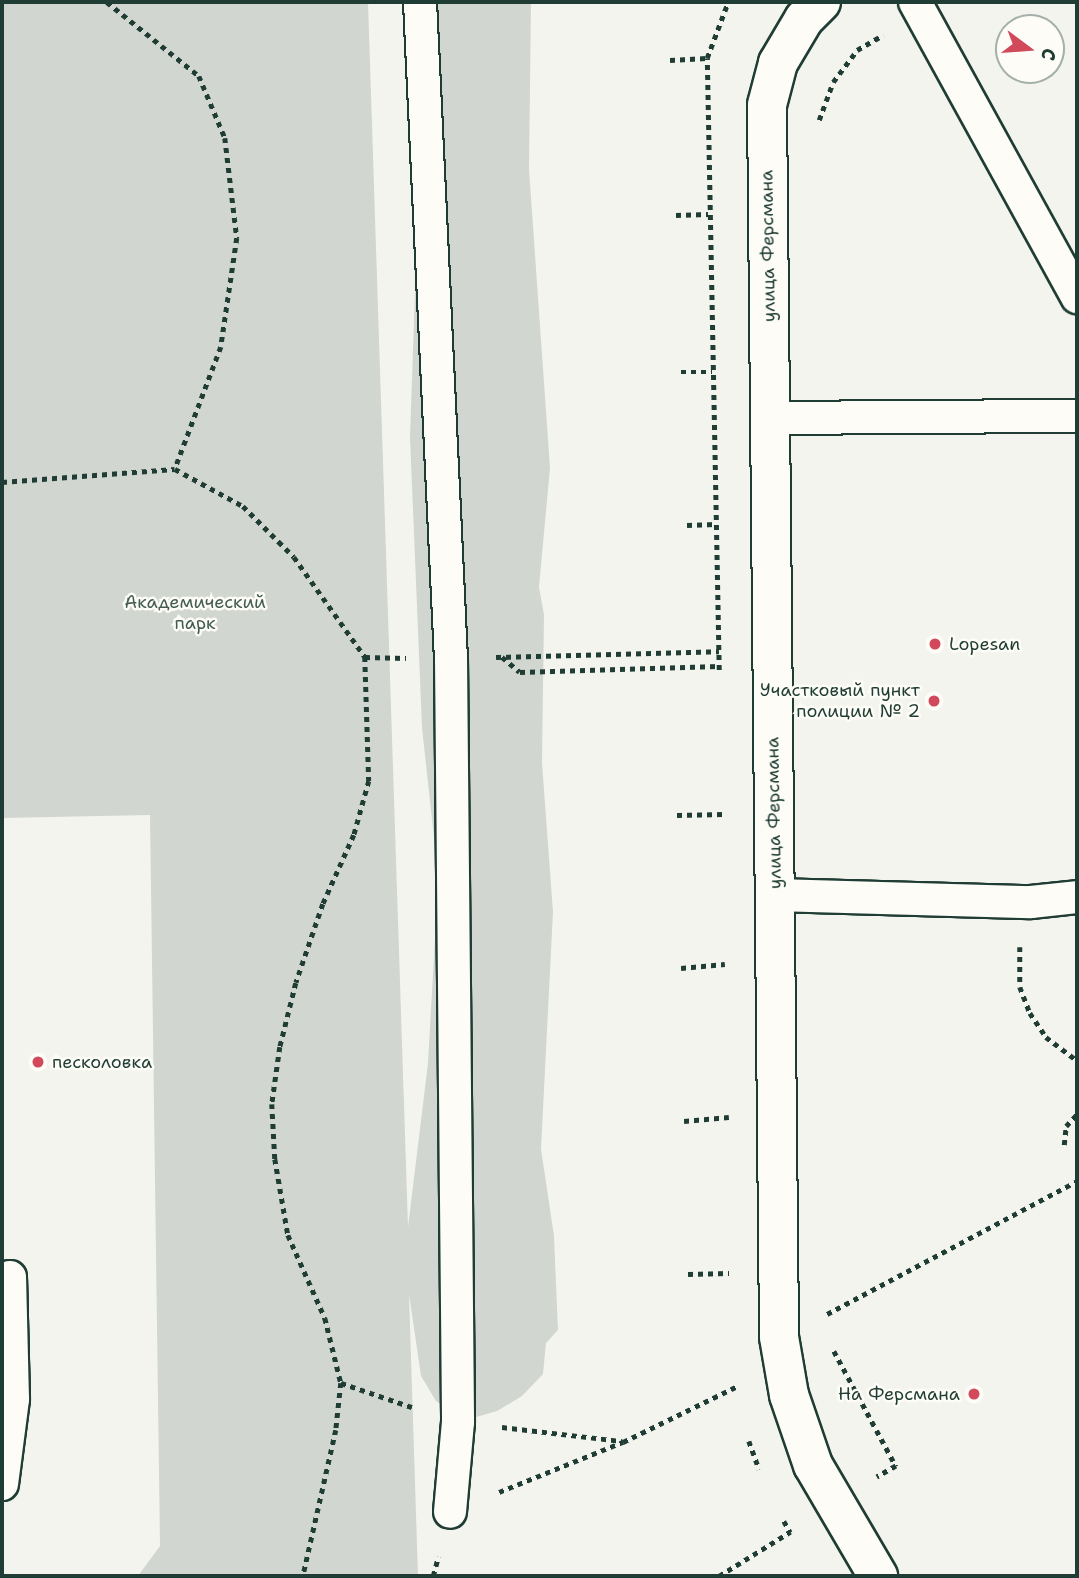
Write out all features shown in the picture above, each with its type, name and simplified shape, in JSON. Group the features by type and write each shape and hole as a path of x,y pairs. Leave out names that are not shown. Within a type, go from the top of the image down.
{"street":[{"name":"улица Ферсмана","path":"821,2 804,19 778,63 767,104 779,1337 789,1395 813,1465 878,1576"}],"lane":[{"path":"420,2 451,659 458,1422 450,1512"},
{"path":"915,2 1077,297"},
{"path":"770,418 1077,416"},
{"path":"775,895 1031,902 1077,897"},
{"path":"2,1484 13,1399 10,1278"}],"path":[{"path":"107,2 200,76 225,138 237,238 221,347 175,469"},
{"path":"670,60 707,58"},
{"path":"676,215 708,214"},
{"path":"681,372 712,372"},
{"path":"2,482 175,469 251,515 294,557 365,657 369,781 354,835 323,904 296,983 280,1047 272,1104 275,1159 288,1235 325,1318 341,1383 336,1430 303,1576"},
{"path":"687,525 716,524"},
{"path":"365,657 451,659 719,651"},
{"path":"502,657 520,672 719,666"},
{"path":"677,815 724,814"},
{"path":"1031,902 1019,958 1024,1001 1046,1037 1077,1060"},
{"path":"681,968 727,964"},
{"path":"1064,1145 1066,1126 1077,1114"},
{"path":"684,1121 732,1116"},
{"path":"827,1328 824,1316 1077,1181"},
{"path":"688,1274 736,1273"},
{"path":"719,1576 896,1466 831,1340"},
{"path":"341,1383 458,1422 623,1442"},
{"path":"450,1512 623,1442 741,1385"}],"green space":[{"name":"Академический парк","path":"2,2 368,2 408,1227 428,1063 435,938 435,847 422,728 410,437 425,2 531,2 529,169 550,468 539,587 544,615 542,763 553,912 541,1149 554,1236 558,1330 546,1343 543,1374 522,1396 497,1411 466,1420 436,1401 421,1376 409,1294 418,1576 138,1576 160,1546 150,815 2,818"}],"place":[{"name":"Lopesan","path":"935,644"},
{"name":"Участковый пункт полиции № 2","path":"934,701"},
{"name":"песколовка","path":"38,1062"},
{"name":"На Ферсмана","path":"974,1394"}]}
